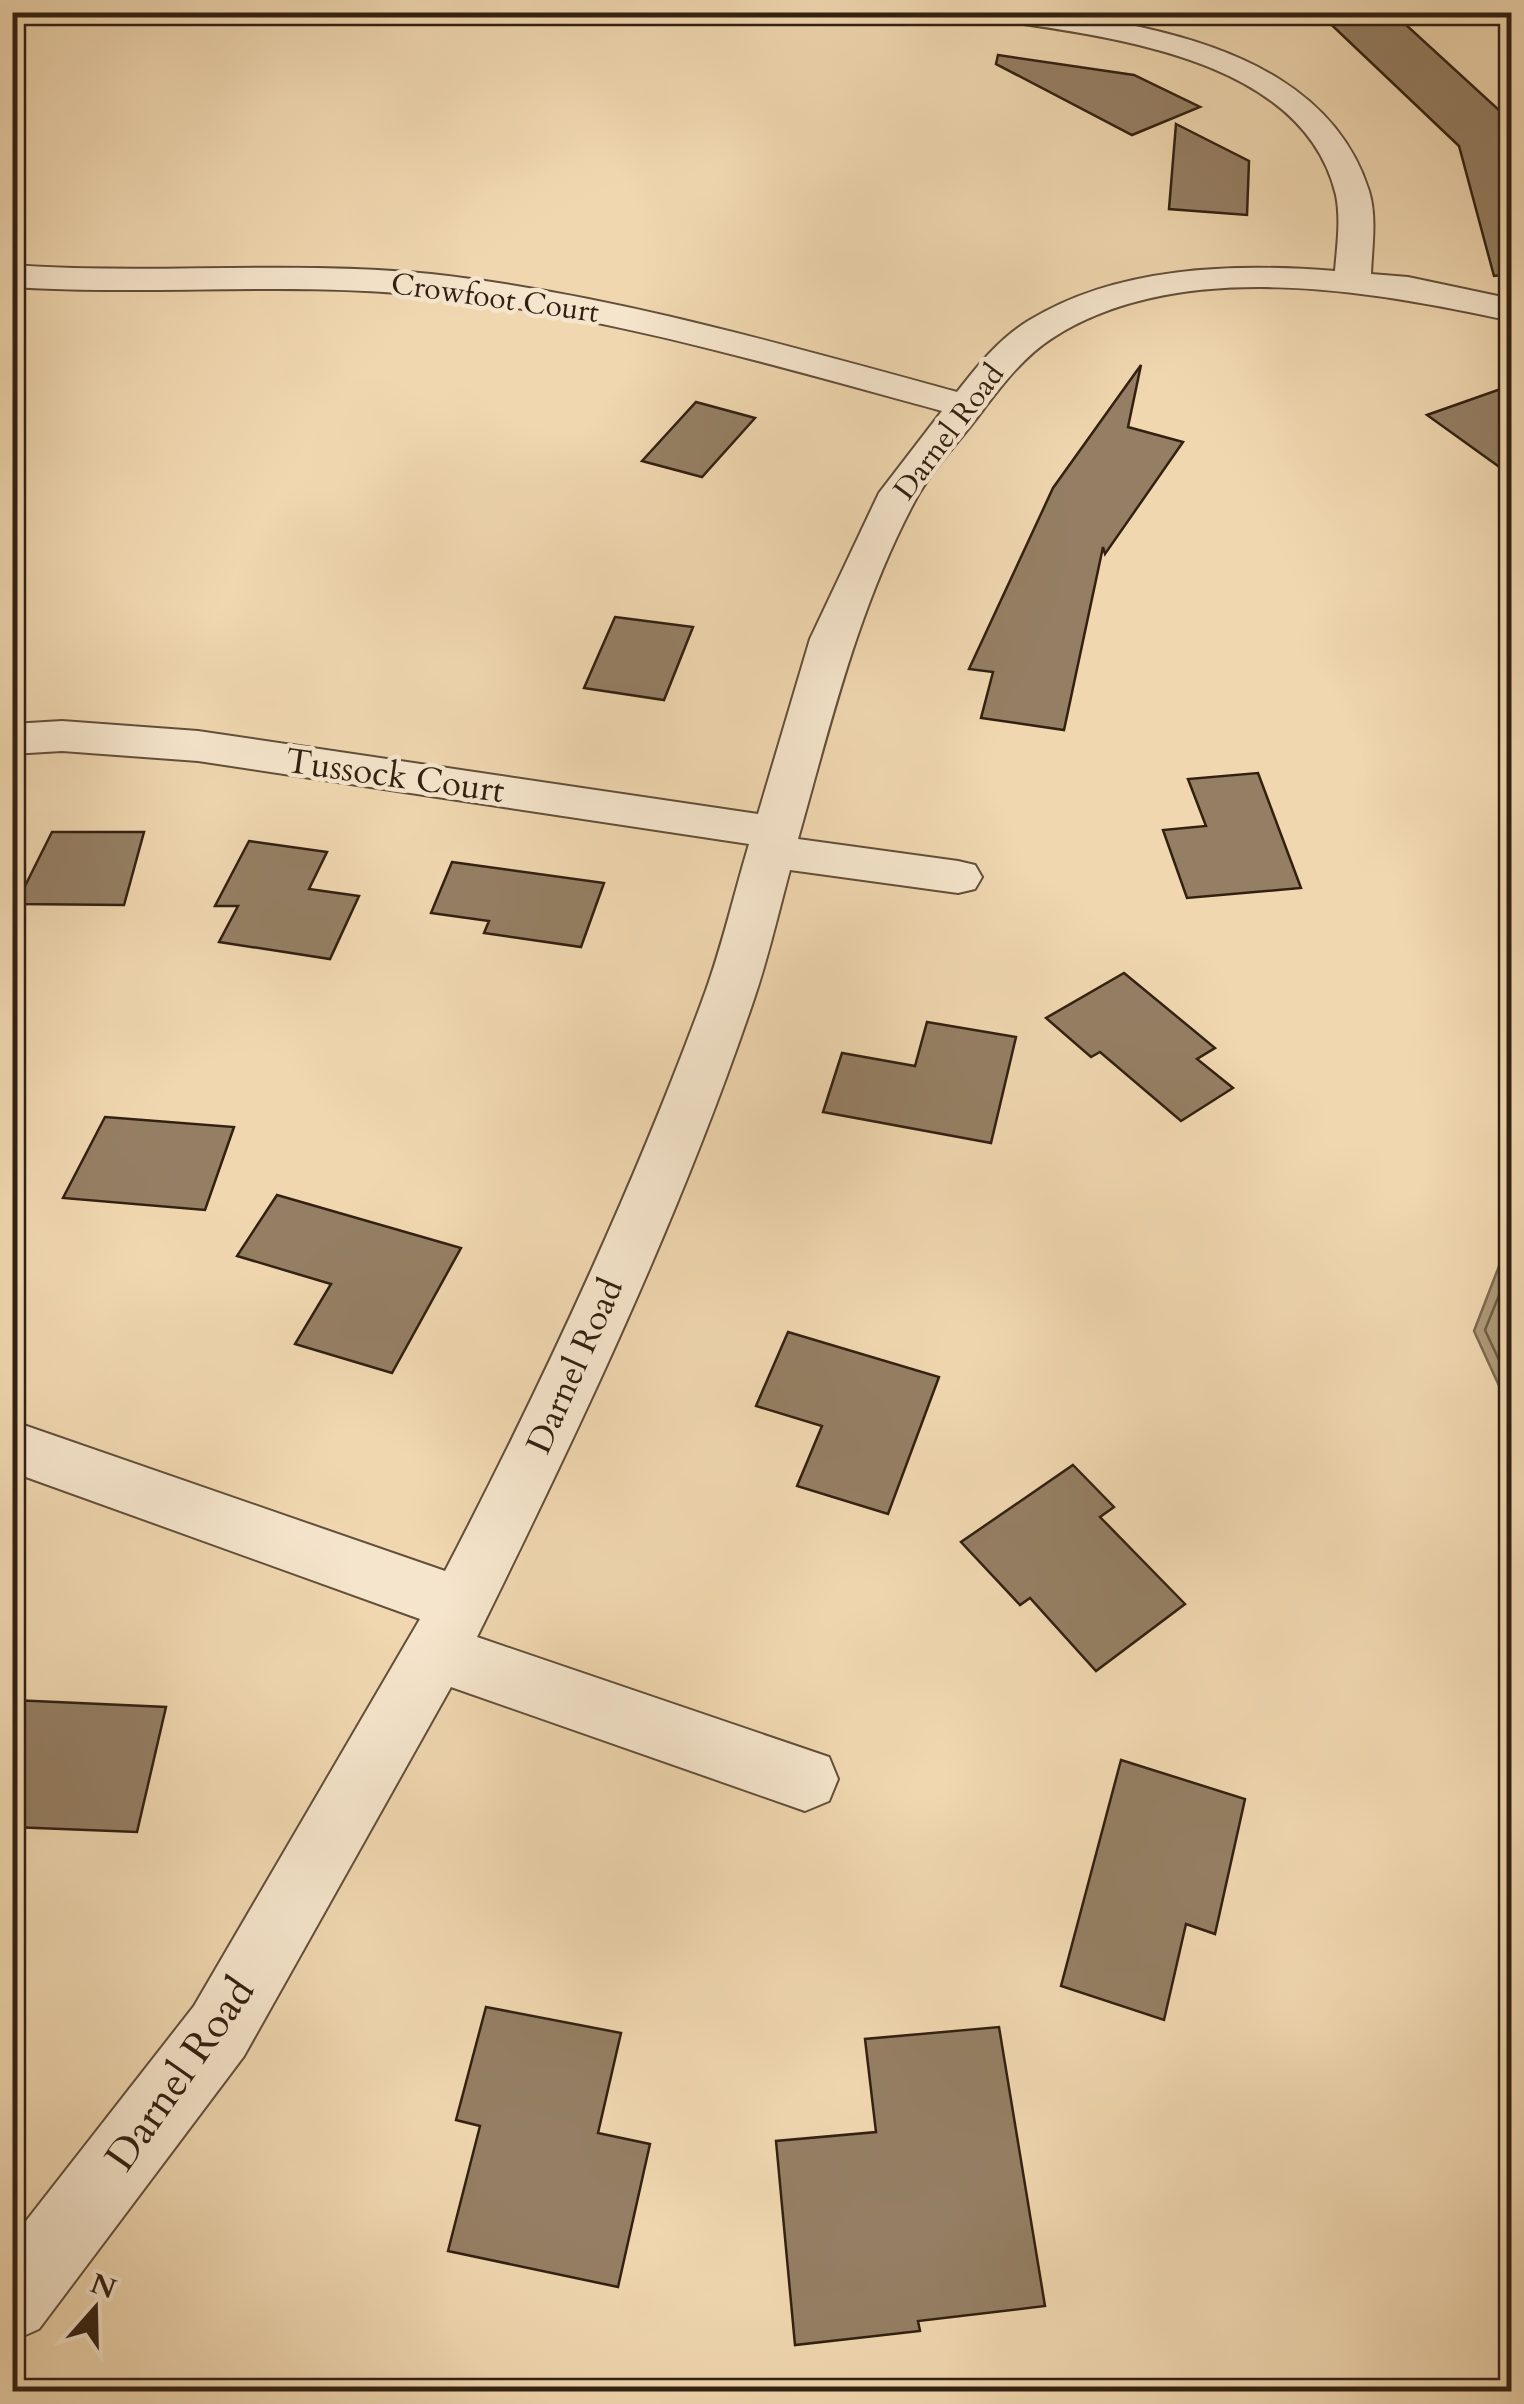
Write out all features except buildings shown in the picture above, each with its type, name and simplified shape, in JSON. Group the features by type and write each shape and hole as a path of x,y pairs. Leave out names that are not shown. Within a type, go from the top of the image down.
{"street":[{"path":"1004,12 1153,38 1218,60 1270,86 1315,118 1339,156 1353,194 1353,283"},
{"name":"Crowfoot Court","path":"12,276 98,282 318,279 426,285 550,300 672,327 966,406"},
{"name":"Darnel Road","path":"12,2302 219,2031 449,1629 521,1485 640,1222 728,1001 832,639 898,493 1001,362 1042,329 1095,304 1157,286 1228,278 1353,283 1425,291 1512,310"},
{"name":"Tussock Court","path":"12,738 62,736 198,746 774,841"},
{"path":"774,841 958,876"},
{"path":"12,1446 805,1779"}],"water":[{"path":"1512,1235 1511,1412 1474,1331"}]}
